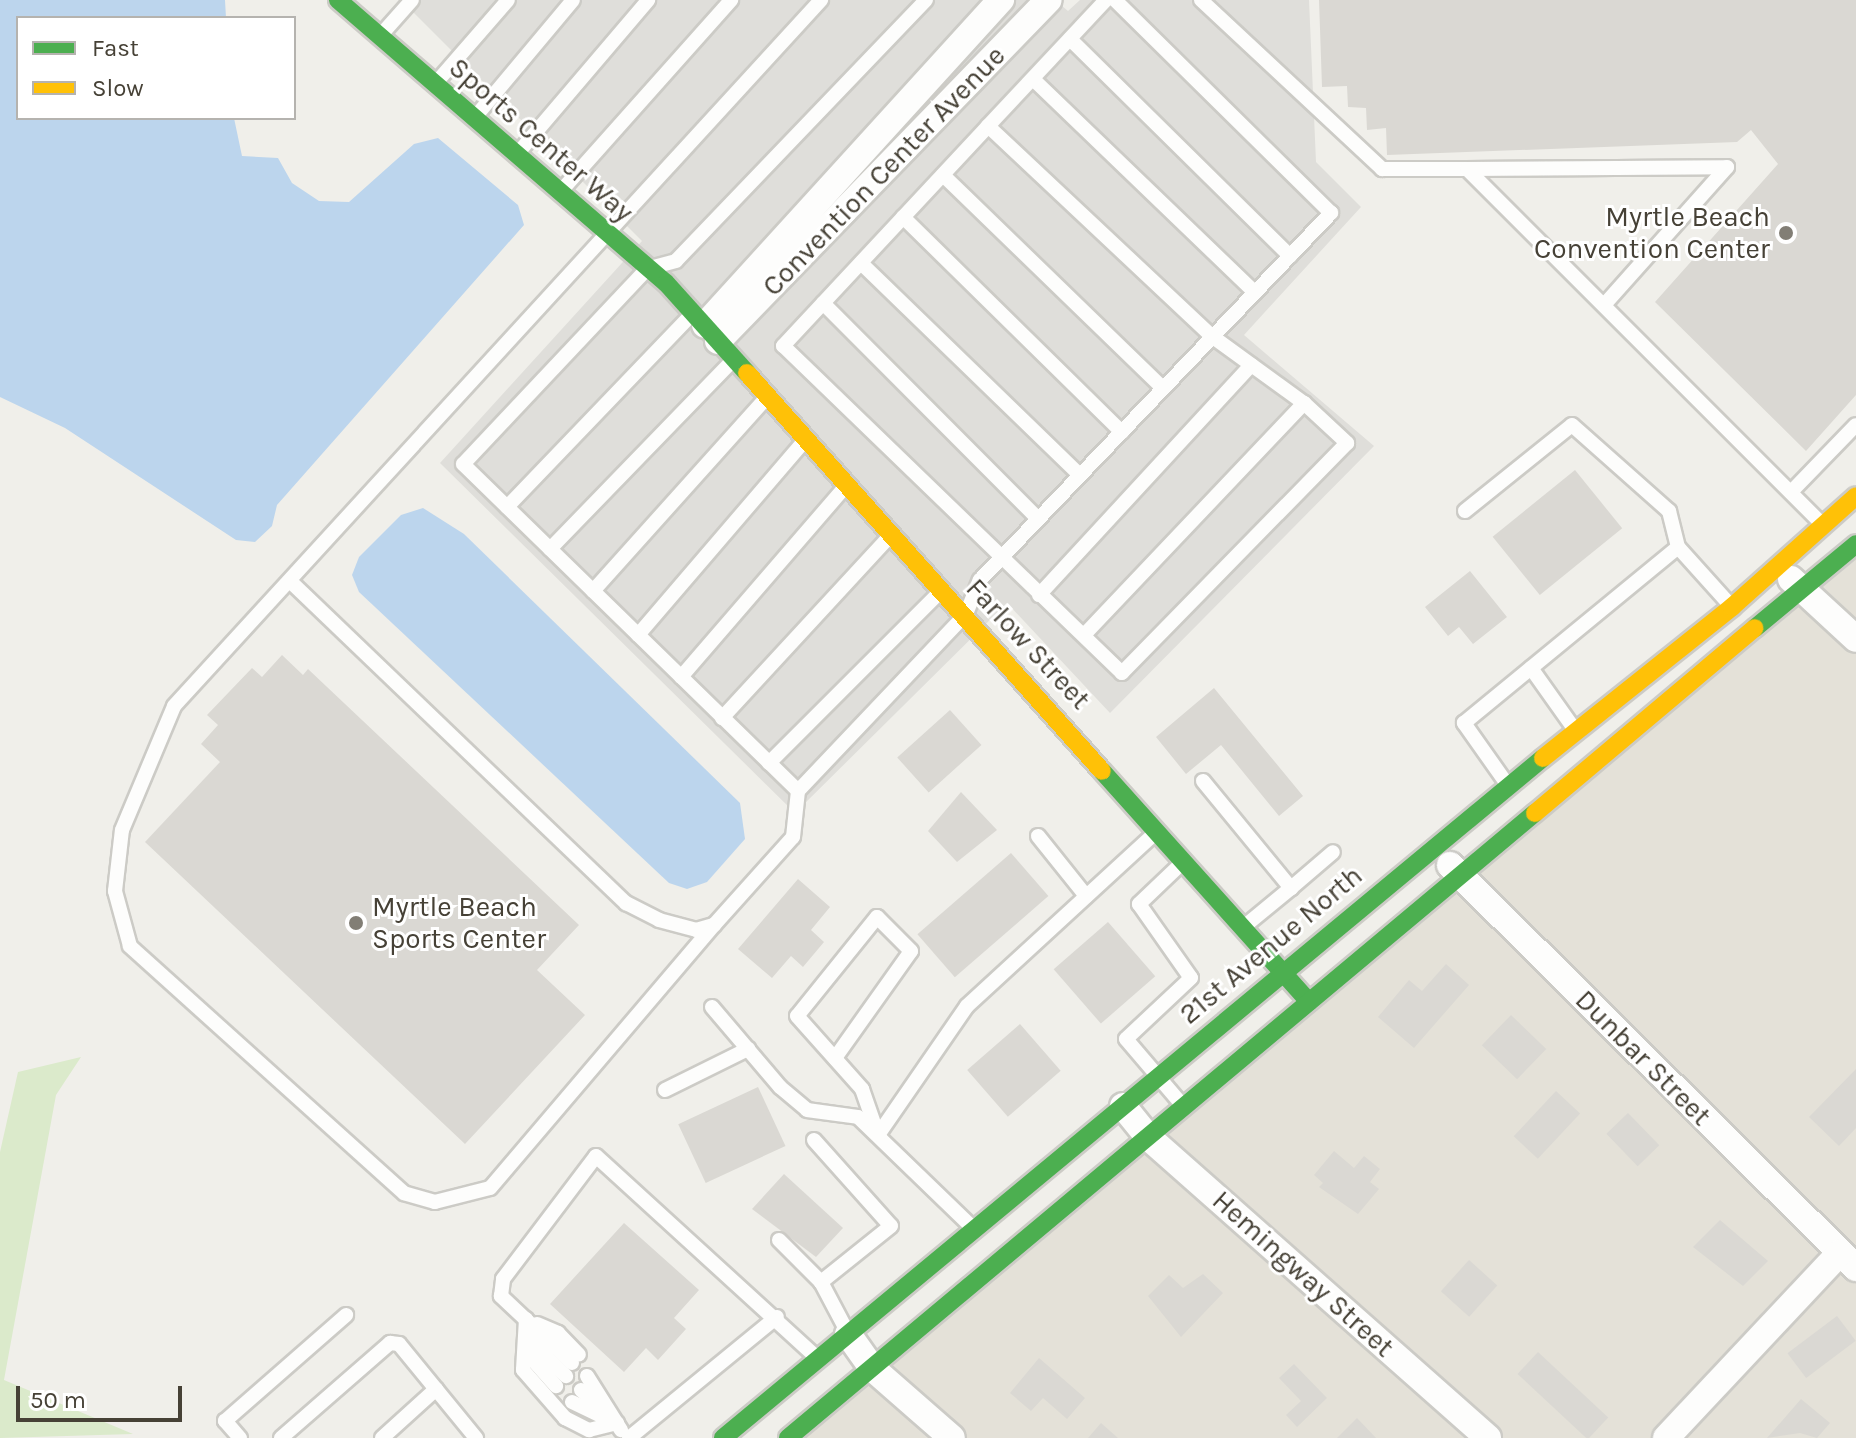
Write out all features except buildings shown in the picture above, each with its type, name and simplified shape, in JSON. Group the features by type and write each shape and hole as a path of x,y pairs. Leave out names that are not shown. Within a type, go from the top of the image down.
{"main road":[{"name":"Sports Center Way","path":"338,0 558,195 647,269 712,335"},
{"name":"Farlow Street","path":"712,335 1286,969 1309,1002"},
{"name":"21st Avenue North","path":"723,1438 1433,845 1732,607 1856,496"},
{"path":"788,1438 1852,548"}],"street":[{"name":"Convention Center Avenue","path":"712,335 1049,0"},
{"name":"Convention Center Avenue","path":"712,335 995,2"},
{"path":"1777,566 1856,639"},
{"name":"Dunbar Street","path":"1433,845 1459,876 1848,1260"},
{"name":"Hemingway Street","path":"1123,1106 1148,1137 1488,1438"},
{"path":"975,1229 1001,1260"},
{"path":"1666,1438 1848,1260"},
{"path":"848,1334 872,1368 952,1438"}],"lane":[{"path":"380,36 412,0"},
{"path":"434,85 508,0"},
{"path":"474,119 573,0"},
{"path":"515,156 648,0"},
{"path":"558,195 731,0"},
{"path":"821,0 292,583 174,706 122,830 115,891 130,946 404,1193 435,1202 490,1188 793,837 798,791 966,614 980,580 1331,213 1115,0"},
{"path":"798,791 463,464 647,269 676,261 926,0"},
{"path":"988,126 1213,337 1304,403 1347,443 1122,673 999,560 783,346 988,126 1033,79 1106,0"},
{"path":"1201,0 1382,169 1727,167 1605,304"},
{"path":"1070,39 1290,256"},
{"path":"1033,79 1255,293"},
{"path":"1467,169 1823,525 1852,548"},
{"path":"943,175 1163,388"},
{"path":"903,217 1122,432"},
{"path":"861,263 1080,475"},
{"path":"823,303 1038,519"},
{"path":"507,507 712,335"},
{"path":"550,549 712,335"},
{"path":"1039,595 1251,365"},
{"path":"593,591 767,397"},
{"path":"1084,635 1304,403"},
{"path":"1465,511 1572,425 1669,511 1678,547 1732,607"},
{"path":"1791,492 1856,425"},
{"path":"638,635 806,439"},
{"path":"681,677 848,484"},
{"path":"722,718 892,534"},
{"path":"1507,785 1464,723 1678,547"},
{"path":"292,583 626,903 696,930 714,925"},
{"path":"769,763 942,591"},
{"path":"1531,668 1576,731"},
{"path":"1203,781 1291,888"},
{"path":"878,1135 967,1006 1160,829"},
{"path":"1038,836 1086,896"},
{"path":"1246,925 1333,852"},
{"path":"1184,1107 1126,1039 1191,978 1139,904 1186,859"},
{"path":"835,1058 911,951 877,917 797,1016 862,1089 878,1135"},
{"path":"712,1007 807,1110 843,1111 878,1135 975,1229"},
{"path":"665,1090 748,1049"},
{"path":"814,1140 891,1226 821,1282"},
{"path":"526,1319 525,1351 568,1370 526,1319 501,1296 506,1270 596,1156 777,1317 818,1360"},
{"path":"779,1240 821,1282 848,1334"},
{"path":"240,1438 225,1421 346,1315"},
{"path":"617,1423 584,1384 628,1438 777,1317"},
{"path":"526,1319 523,1370 565,1418 589,1430 617,1423"},
{"path":"281,1438 390,1343 399,1344 476,1438"},
{"path":"382,1438 436,1389"}],"shaded area":[{"path":"401,0 1055,0 1068,11 1080,0 1309,0 1316,162 1361,207 1244,335 1374,446 1110,713 1007,603 795,813 440,463 642,241"},
{"path":"1856,538 1856,1438 788,1438"}],"green space":[{"path":"81,1057 56,1095 4,1380 133,1434 0,1438 0,1152 18,1072"}],"water":[{"path":"0,0 225,0 226,16 16,16 16,120 234,120 242,156 278,158 292,183 319,201 349,202 414,144 438,138 518,205 524,225 277,505 272,526 255,542 236,540 65,428 0,397"},
{"path":"423,508 464,534 740,803 745,839 707,882 687,889 669,883 359,592 352,575 359,557 401,515"}],"traffic: fast":[{"path":"338,0 666,283 747,373"},
{"path":"1755,628 1856,544"},
{"path":"723,1438 1543,758"},
{"path":"1102,771 1309,1002"},
{"path":"788,1438 1535,813"}],"traffic: slow":[{"path":"747,373 1102,771"},
{"path":"1543,758 1732,607 1856,496"},
{"path":"1535,813 1755,628"}],"place":[{"name":"Myrtle Beach Convention Center","path":"1786,233"},
{"name":"Myrtle Beach Sports Center","path":"356,923"}]}
